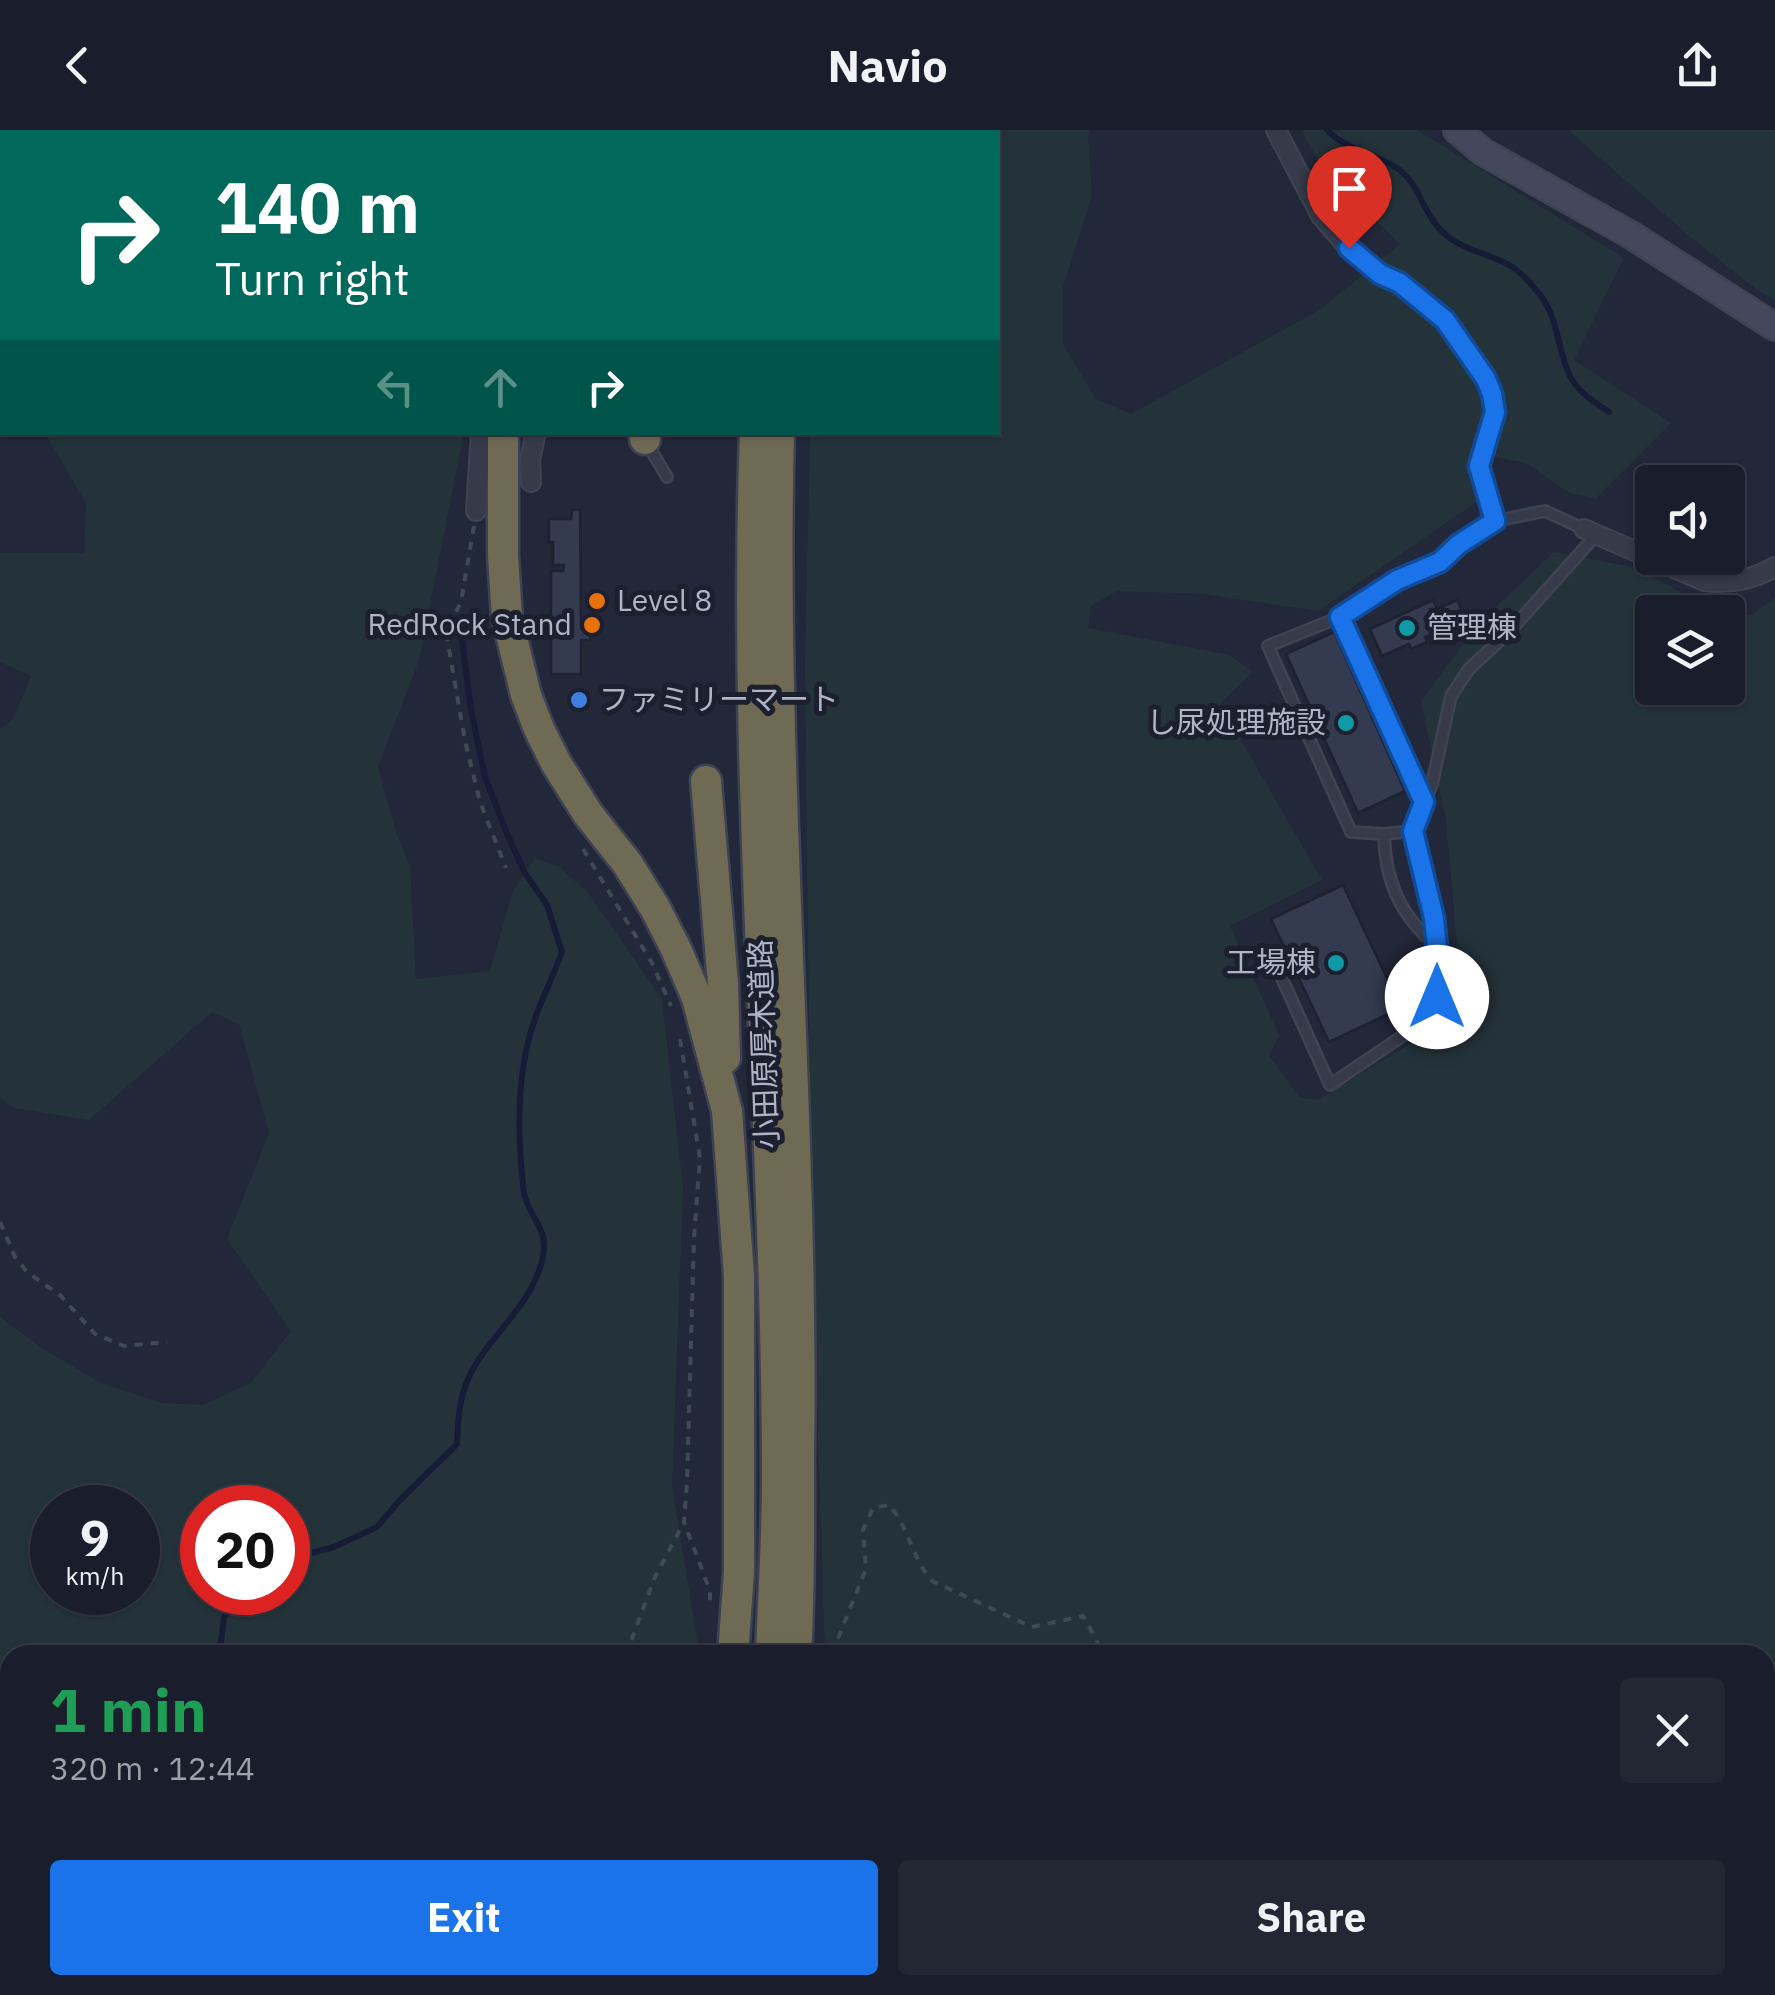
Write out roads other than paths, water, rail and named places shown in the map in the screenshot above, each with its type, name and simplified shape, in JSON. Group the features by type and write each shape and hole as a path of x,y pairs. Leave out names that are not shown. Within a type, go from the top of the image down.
{"highway":[{"path":"503,435 507,618 526,695 556,763 588,814 634,874 676,949 697,998 727,1111"},
{"name":"小田原厚木道路","path":"756,435 752,661 774,1300 777,1484 772,1645"},
{"name":"小田原厚木道路","path":"779,435 781,728 801,1342 796,1645"},
{"path":"706,780 739,1276 739,1571 733,1645"}],"street":[{"path":"1276,130 1321,216 1349,248 1445,320 1486,379 1495,412 1479,466 1494,518"},
{"path":"1457,130 1495,159 1631,235 1775,326"},
{"path":"476,511 481,435"},
{"path":"530,482 535,435"},
{"path":"1590,532 1704,581 1724,583 1760,576 1775,568"}],"lane":[{"path":"644,436 667,477"},
{"path":"1271,954 1330,1084 1407,1033 1429,1010 1437,997 1440,980 1437,946 1413,831 1432,784 1451,696 1469,669 1510,631 1590,532 1545,511 1494,518 1440,562 1397,580 1340,617 1268,646 1351,832 1413,831"},
{"path":"1340,617 1424,802"},
{"path":"1384,834 1385,861 1399,903 1415,928 1437,946"}],"waterway":[{"path":"1327,130 1344,143 1401,171 1434,222 1451,239 1507,264 1525,278 1547,305 1573,382 1609,412"},
{"path":"310,1553 377,1527 457,1444 461,1401 469,1377 528,1293 544,1250 542,1233 523,1189 520,1094 530,1035 562,952 547,905 525,873 485,777 461,632"},
{"path":"220,1645 226,1615"}],"place":[{"name":"Level 8","path":"597,601"},
{"name":"RedRock Stand","path":"592,625"},
{"name":"管理棟","path":"1407,628"},
{"name":"ファミリーマート","path":"579,700"},
{"name":"し尿処理施設","path":"1346,723"},
{"name":"工場棟","path":"1336,963"}]}
